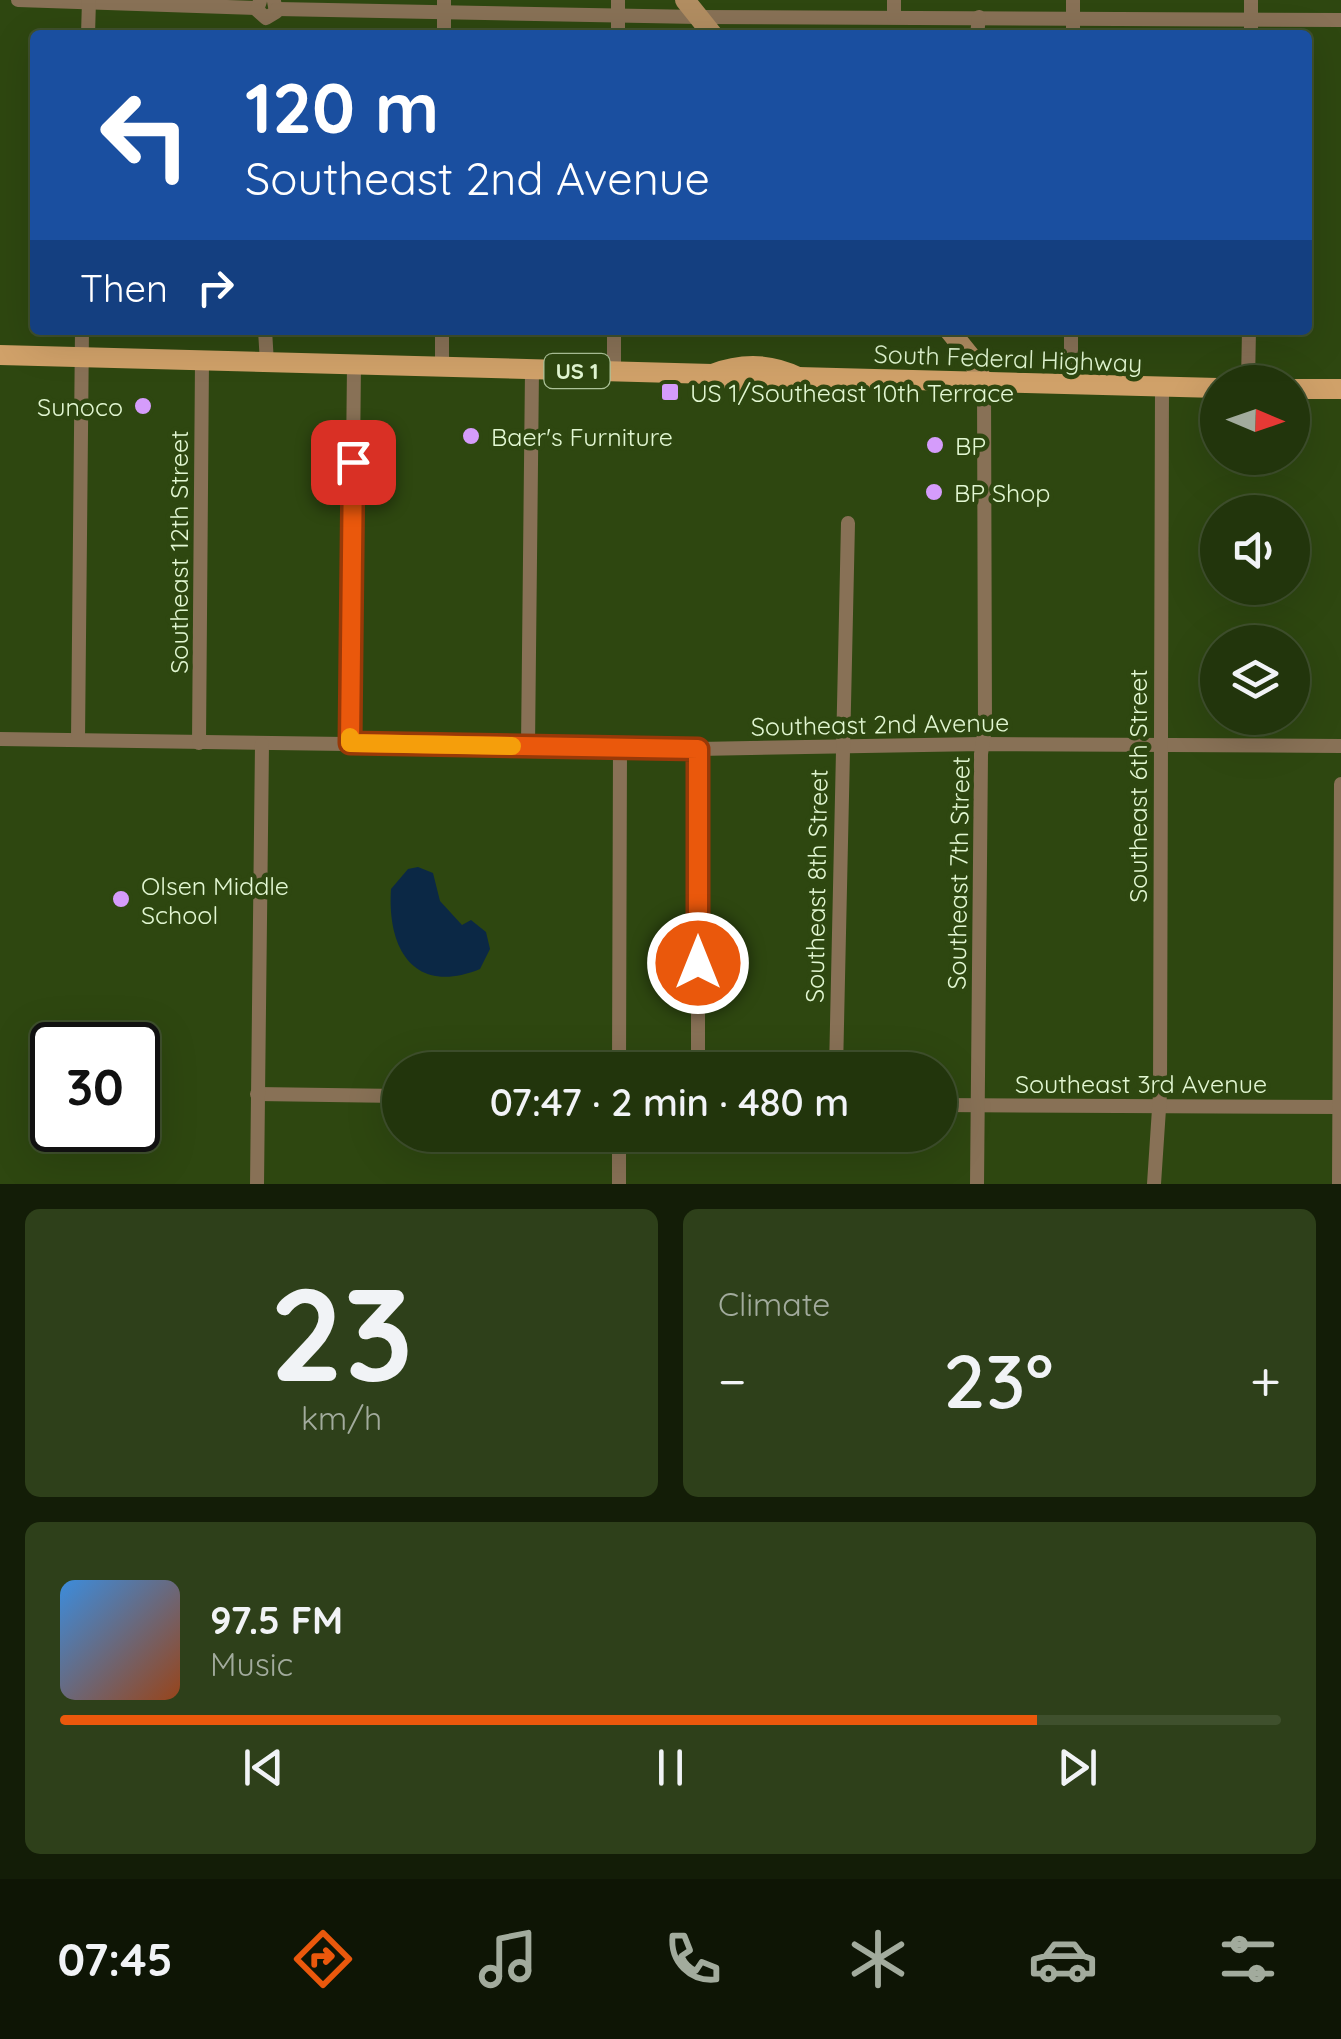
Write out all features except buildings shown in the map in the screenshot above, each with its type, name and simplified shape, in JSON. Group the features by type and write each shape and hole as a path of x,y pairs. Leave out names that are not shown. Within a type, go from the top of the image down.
{"main road":[{"path":"684,0 708,30"},
{"path":"953,335 984,383"},
{"name":"South Federal Highway","path":"0,356 712,374 734,366 778,367 798,377 1200,388"},
{"path":"1310,389 1341,389"}],"street":[{"path":"18,0 267,7 618,8 698,17 1073,18 1251,27 1341,20"},
{"path":"780,0 792,15"},
{"path":"894,0 894,17"},
{"path":"1073,0 1073,30"},
{"path":"1251,0 1251,27"},
{"path":"88,30 89,1"},
{"path":"978,30 979,17"},
{"path":"78,740 82,335"},
{"path":"265,335 266,362"},
{"path":"442,335 442,367"},
{"path":"614,335 614,372"},
{"path":"1070,387 1071,335"},
{"path":"1248,365 1249,335"},
{"name":"Southeast 12th Street","path":"199,743 202,361"},
{"path":"350,743 354,365"},
{"path":"528,746 532,370"},
{"name":"Southeast 7th Street","path":"978,1184 984,383"},
{"name":"Southeast 6th Street","path":"1154,1184 1158,1105 1162,388"},
{"name":"Southeast 8th Street","path":"836,1052 848,523"},
{"name":"Southeast 2nd Avenue","path":"0,739 698,749 982,744 1341,746"},
{"path":"257,1184 262,744"},
{"path":"620,748 620,1052"},
{"path":"698,749 698,1052"},
{"path":"1339,1184 1341,784"},
{"path":"257,1094 382,1096"},
{"name":"Southeast 3rd Avenue","path":"957,1104 1340,1107"},
{"path":"619,1152 619,1184"}],"water":[{"path":"418,867 433,873 440,901 462,925 471,920 486,932 490,949 480,969 457,976 438,976 409,962 400,948 394,931 391,889 408,869"}],"slow traffic":[{"path":"350,737 350,743 512,746"}],"place":[{"name":"US 1/Southeast 10th Terrace","path":"670,392"},
{"name":"Sunoco","path":"143,406"},
{"name":"Baer's Furniture","path":"471,436"},
{"name":"BP","path":"935,445"},
{"name":"BP Shop","path":"934,492"},
{"name":"Olsen Middle School","path":"121,899"}],"route":[{"path":"353,462 350,743 698,749 698,963"}]}
